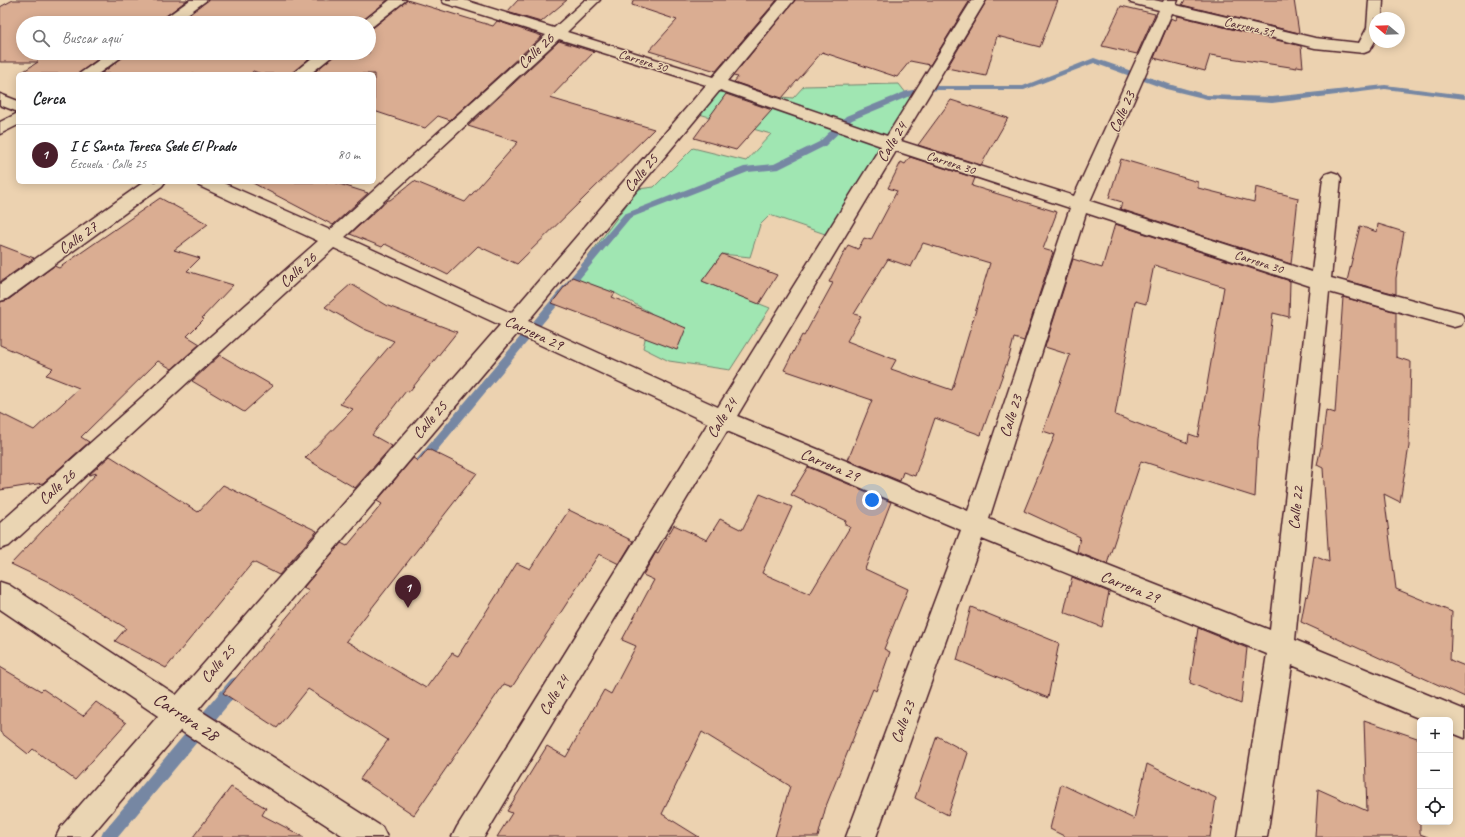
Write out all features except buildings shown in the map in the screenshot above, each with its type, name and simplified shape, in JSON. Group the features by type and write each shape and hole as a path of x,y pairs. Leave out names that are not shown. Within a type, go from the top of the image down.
{"street":[{"path":"176,16 200,0"},
{"path":"376,17 399,0"},
{"name":"Carrera 30","path":"449,0 717,83 892,144 1320,282 1454,319"},
{"name":"Calle 26","path":"0,538 332,239 593,0"},
{"name":"Calle 25","path":"71,837 177,712 514,323 787,0"},
{"name":"Calle 24","path":"467,837 721,419 892,144 979,0"},
{"name":"Carrera 31","path":"1136,0 1170,4 1316,43 1364,48 1374,28 1376,0"},
{"name":"Calle 23","path":"861,837 975,525 1080,204 1170,4"},
{"path":"89,72 108,60"},
{"path":"303,72 319,60"},
{"path":"0,99 16,105"},
{"path":"0,130 16,119"},
{"name":"Calle 22","path":"1252,837 1281,647 1332,178"},
{"name":"Calle 27","path":"0,294 153,184"},
{"name":"Carrera 29","path":"209,184 721,419 975,525 1281,647 1465,724"},
{"name":"Carrera 28","path":"0,594 177,712 372,837"}],"green space":[{"path":"899,84 910,98 828,235 770,215 760,225 750,257 722,254 702,281 770,308 730,370 669,361 643,348 651,313 615,293 572,279 638,189 654,187 693,148 746,161 771,134 699,114 717,92 793,98 804,86"}],"waterway":[{"path":"421,462 627,216 747,169 776,167 822,144 849,118 910,93 937,88 1024,88 1094,60 1169,87 1207,97 1272,100 1385,87 1465,97"},
{"path":"108,837 236,684"}],"place":[{"name":"I E Santa Teresa Sede El Prado","path":"408,608"}]}
